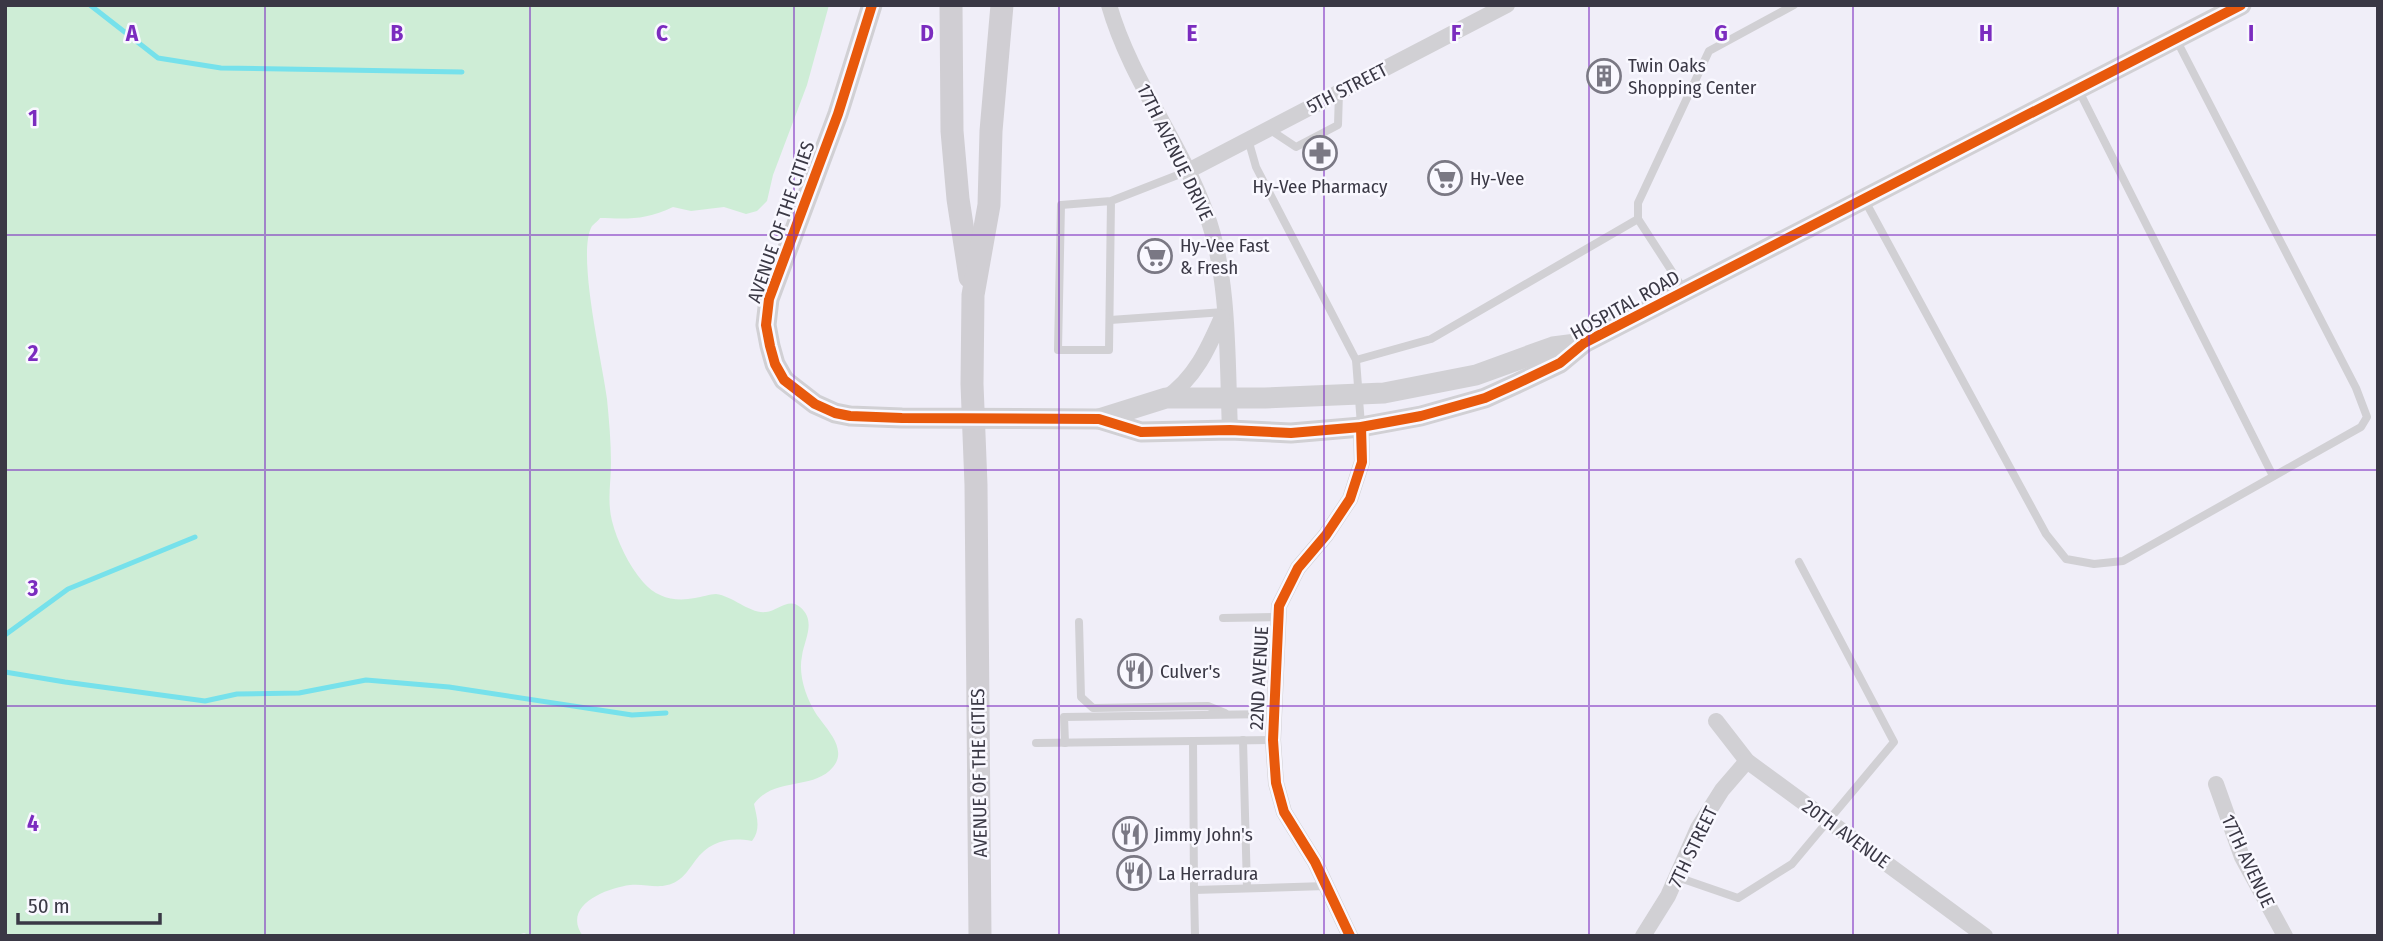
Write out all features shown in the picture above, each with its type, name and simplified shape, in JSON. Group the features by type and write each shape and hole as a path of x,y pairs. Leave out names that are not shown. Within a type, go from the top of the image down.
{"main road":[{"name":"AVENUE OF THE CITIES","path":"951,5 952,131 958,199 973,295 979,794"},
{"name":"AVENUE OF THE CITIES","path":"973,295 989,205 991,131 1002,5"},
{"name":"AVENUE OF THE CITIES","path":"976,485 980,936"}],"street":[{"name":"AVENUE OF THE CITIES","path":"872,5 838,114 769,299 766,325 770,346 784,380 815,404 835,413 850,416 974,417"},
{"name":"17TH AVENUE DRIVE","path":"1109,5 1128,53 1188,171 1216,241 1222,277 1230,430"},
{"name":"5TH STREET","path":"1188,171 1507,5"},
{"name":"HOSPITAL ROAD","path":"1099,419 1140,432 1230,430 1291,433 1361,427 1422,416 1485,398 1560,363 1584,343 2241,5"},
{"path":"1166,398 1193,374 1209,347 1224,312"},
{"name":"HOSPITAL ROAD","path":"974,417 1017,420 1099,419 1166,398 1359,395 1413,388 1476,375 1553,347 1584,343"},
{"name":"22ND AVENUE","path":"1350,936 1315,862 1284,812 1276,783 1273,740 1279,606 1298,568 1326,535 1350,499 1362,462 1361,427"},
{"name":"20TH AVENUE","path":"1716,721 1747,761 1985,936"},
{"name":"7TH STREET","path":"1643,936 1668,896 1698,828 1722,790 1747,761"},
{"name":"17TH AVENUE","path":"2216,784 2242,858 2285,936"}],"lane":[{"path":"1685,292 1638,219 1638,204 1709,51 1794,5"},
{"path":"1864,199 2046,534 2066,559 2094,564 2123,561 2361,427 2367,417 2356,388 2175,39"},
{"path":"2078,89 2273,477"},
{"path":"1268,129 1296,147 1338,125 1339,92"},
{"path":"1248,139 1256,167 1356,360 1361,427"},
{"path":"1111,201 1109,350 1058,350 1061,205 1111,201 1188,171"},
{"path":"1356,360 1431,339 1638,219"},
{"path":"1110,320 1224,312"},
{"path":"1677,877 1738,898 1792,864 1894,742 1799,562"},
{"path":"1223,618 1279,617"},
{"path":"1079,622 1081,696 1093,708 1208,706 1228,715"},
{"path":"1065,743 1064,717 1275,714"},
{"path":"1243,740 1247,888"},
{"path":"1036,743 1273,740"},
{"path":"1193,741 1195,936"},
{"path":"1194,890 1326,886"}],"green space":[{"path":"5,5 829,5 807,85 773,175 767,201 757,211 746,214 724,207 691,211 673,207 637,218 600,218 592,226 587,260 592,310 608,407 611,455 609,499 614,529 624,553 643,582 654,592 667,598 688,599 716,594 760,612 792,603 805,612 809,624 801,663 802,678 815,712 837,745 837,760 833,767 815,779 783,786 763,795 754,804 757,828 752,841 727,840 713,845 701,854 682,877 671,884 620,887 589,900 578,916 578,925 583,936 531,936 524,933 514,936 5,936"}],"waterway":[{"path":"90,5 158,58 221,68 462,72"},
{"path":"5,635 68,589 195,537"},
{"path":"5,672 205,701 237,694 299,693 366,680 449,687 632,715 666,713"}],"cycle path":[{"path":"872,5 838,114 769,299 766,325 775,364 784,380 815,404 850,416 1099,419 1141,432 1230,430 1291,433 1361,427 1421,416 1485,398 1560,363 1584,343 2241,5"},
{"path":"1350,936 1315,862 1284,812 1276,783 1273,740 1279,606 1298,568 1326,535 1350,499 1362,462 1361,427"}],"place":[{"name":"Twin Oaks Shopping Center","path":"1604,76"},
{"name":"Hy-Vee Pharmacy","path":"1320,153"},
{"name":"Hy-Vee","path":"1445,178"},
{"name":"Hy-Vee Fast & Fresh","path":"1155,256"},
{"name":"Culver's","path":"1135,671"},
{"name":"Jimmy John's","path":"1130,834"},
{"name":"La Herradura","path":"1134,873"}]}
